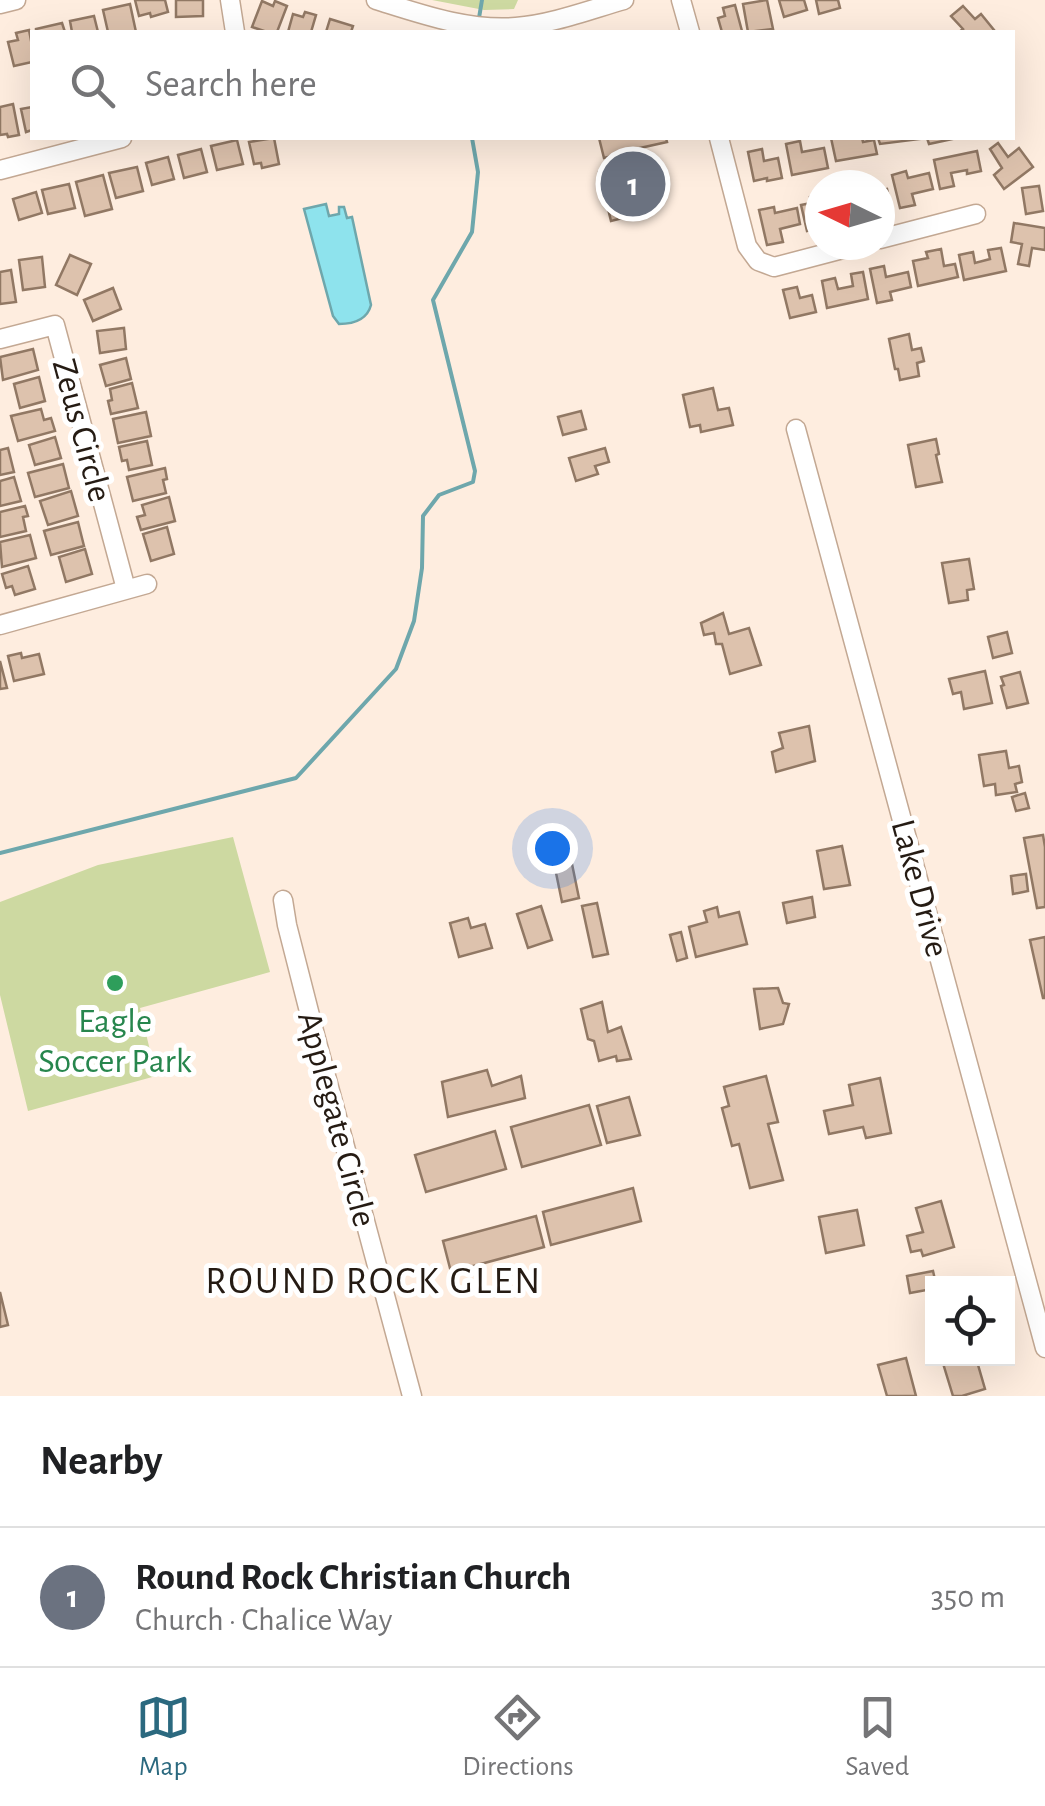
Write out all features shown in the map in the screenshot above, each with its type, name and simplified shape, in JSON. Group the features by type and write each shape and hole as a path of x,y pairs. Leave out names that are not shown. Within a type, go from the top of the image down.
{"street":[{"path":"0,4 16,0"},
{"path":"230,0 235,30"},
{"path":"376,0 404,4 458,23 512,28 624,0"},
{"path":"682,0 690,30"},
{"path":"0,170 114,140"},
{"path":"721,140 748,246 758,262 774,267 805,259"},
{"path":"895,235 976,214"},
{"name":"Zeus Circle","path":"0,339 55,326 126,589"},
{"name":"Lake Drive","path":"796,429 1045,1348"},
{"path":"0,625 146,584"},
{"name":"Applegate Circle","path":"283,900 315,1035 412,1396"}],"green space":[{"path":"432,0 518,0 514,9 484,10"},
{"name":"Eagle Soccer Park","path":"233,837 270,972 140,1008 156,1076 28,1111 0,995 0,902 98,865"}],"water":[{"path":"326,204 329,216 339,214 339,207 344,207 347,218 352,217 371,305 363,318 350,323 339,324 333,316 304,209"}],"building":[{"path":"135,0 165,0 168,12 139,16"},
{"path":"176,0 203,0 203,16 176,17"},
{"path":"767,0 773,29 748,30 743,4"},
{"path":"779,0 804,0 807,10 784,17"},
{"path":"816,0 838,0 840,8 819,14"},
{"path":"262,1 287,6 278,30 252,27"},
{"path":"130,4 136,30 108,30 103,10"},
{"path":"735,5 742,30 721,30 718,18 725,16 723,8"},
{"path":"963,6 975,19 981,14 994,30 962,30 951,16"},
{"path":"305,12 316,15 312,30 289,30 293,14 303,17"},
{"path":"94,16 98,30 72,30 70,21"},
{"path":"330,19 353,26 352,30 327,30"},
{"path":"62,23 64,30 36,30"},
{"path":"29,30 30,62 14,66 8,42 18,40 16,33"},
{"path":"13,104 19,135 0,135 0,107"},
{"path":"30,107 30,131 26,132 21,109"},
{"path":"237,140 243,164 217,170 211,146"},
{"path":"274,140 279,164 262,168 261,163 254,164 249,142"},
{"path":"600,140 666,140 640,148 648,179 663,176 666,188 653,191 658,209 611,221 599,172 628,165 625,153 604,158"},
{"path":"831,140 874,140 877,154 836,161"},
{"path":"879,140 912,140 880,144"},
{"path":"800,141 802,152 824,148 828,168 792,175 786,144"},
{"path":"998,143 1008,157 1019,148 1033,167 1004,189 994,175 1002,168 990,149"},
{"path":"201,149 207,172 184,178 178,155"},
{"path":"762,149 764,161 778,158 782,178 754,181 748,152"},
{"path":"977,151 981,171 951,173 954,186 940,189 934,160"},
{"path":"168,157 174,179 152,185 146,163"},
{"path":"137,167 143,191 116,198 109,173"},
{"path":"906,171 908,178 929,173 933,189 912,194 915,205 900,208 895,174"},
{"path":"103,175 112,209 85,216 76,182"},
{"path":"69,184 75,208 48,214 42,190"},
{"path":"1039,186 1043,211 1026,214 1022,188"},
{"path":"36,192 42,213 19,220 13,199"},
{"path":"774,207 775,213 797,208 800,224 780,229 783,242 767,245 759,210"},
{"path":"1014,223 1045,228 1045,250 1032,248 1029,266 1018,264 1022,244 1011,242"},
{"path":"1001,248 1006,271 964,280 959,255 973,252 975,263 990,259 988,250"},
{"path":"941,249 944,266 955,264 958,277 918,286 913,261 928,258 926,252"},
{"path":"70,255 91,264 77,295 56,285"},
{"path":"42,257 45,287 23,290 19,260"},
{"path":"884,266 886,277 908,272 911,287 890,292 892,300 877,303 870,269"},
{"path":"11,270 16,302 0,304 0,272"},
{"path":"863,272 868,299 827,308 822,281 835,278 838,289 853,286 851,274"},
{"path":"797,287 800,298 812,295 816,312 790,318 783,290"},
{"path":"113,288 121,309 93,321 84,300"},
{"path":"124,328 126,349 100,353 97,331"},
{"path":"909,334 912,350 921,348 924,361 917,363 919,376 900,380 889,339"},
{"path":"33,349 38,370 3,380 0,357"},
{"path":"126,358 131,379 106,386 100,365"},
{"path":"39,377 45,401 20,408 14,384"},
{"path":"132,383 138,408 111,414 110,389"},
{"path":"713,388 718,410 729,408 733,425 701,432 700,425 690,427 683,395"},
{"path":"41,409 44,420 51,418 55,431 18,441 11,416"},
{"path":"581,411 586,429 563,435 558,417"},
{"path":"146,412 151,436 118,443 113,419"},
{"path":"55,437 61,458 35,465 29,445"},
{"path":"936,439 942,482 916,487 908,445"},
{"path":"147,441 152,465 129,470 119,447"},
{"path":"8,448 14,472 0,475 0,450"},
{"path":"605,448 609,462 595,466 598,474 576,481 569,458"},
{"path":"63,464 69,488 35,497 28,473"},
{"path":"165,468 166,493 133,501 127,477"},
{"path":"14,477 21,501 0,506 0,481"},
{"path":"71,491 78,516 48,525 40,501"},
{"path":"169,497 175,521 141,530 137,517 145,515 142,505"},
{"path":"25,506 26,531 0,537 0,512"},
{"path":"78,522 84,546 51,555 44,531"},
{"path":"167,527 174,554 151,561 143,534"},
{"path":"30,535 36,558 2,567 0,542"},
{"path":"85,549 92,574 66,582 59,557"},
{"path":"969,559 974,589 967,590 968,600 949,603 942,563"},
{"path":"28,566 35,589 15,595 12,586 6,588 2,574"},
{"path":"723,613 729,634 749,628 761,665 730,674 722,644 716,644 714,633 704,635 701,623"},
{"path":"1007,632 1012,653 993,658 988,637"},
{"path":"21,653 22,658 39,654 44,674 14,681 8,656"},
{"path":"0,661 7,688 0,689"},
{"path":"985,671 992,703 964,709 961,692 953,694 949,679"},
{"path":"1020,672 1028,703 1007,708 1001,677"},
{"path":"809,726 815,761 776,772 772,752 783,748 779,733"},
{"path":"1006,751 1009,768 1019,766 1022,782 1015,784 1017,792 996,795 995,784 984,786 979,755"},
{"path":"1025,793 1029,808 1016,811 1012,797"},
{"path":"1043,835 1045,907 1037,908 1024,838"},
{"path":"842,846 850,885 824,889 817,851"},
{"path":"572,864 579,898 562,902 555,868"},
{"path":"1026,874 1028,891 1013,894 1011,876"},
{"path":"812,897 815,917 787,923 783,903"},
{"path":"597,903 608,954 593,957 582,906"},
{"path":"541,906 552,940 528,948 517,914"},
{"path":"717,907 719,917 739,912 747,944 696,957 689,927 707,922 704,911"},
{"path":"468,918 471,928 485,924 492,948 459,957 450,923"},
{"path":"681,932 687,958 677,961 670,935"},
{"path":"1045,937 1045,998 1043,998 1030,940"},
{"path":"778,988 783,1003 789,1004 783,1024 760,1029 754,989"},
{"path":"602,1002 608,1032 621,1027 631,1059 617,1061 616,1056 599,1061 594,1041 588,1039 581,1009"},
{"path":"487,1070 492,1086 521,1076 525,1098 448,1117 442,1082"},
{"path":"766,1076 778,1122 768,1124 783,1180 750,1188 739,1144 732,1146 722,1108 729,1106 724,1087"},
{"path":"880,1078 891,1133 866,1138 863,1127 829,1134 824,1111 853,1105 849,1085"},
{"path":"629,1097 640,1135 607,1143 597,1106"},
{"path":"589,1105 601,1145 522,1167 511,1127"},
{"path":"495,1131 506,1169 426,1192 415,1155"},
{"path":"633,1188 641,1221 551,1245 543,1212"},
{"path":"941,1201 954,1247 923,1256 921,1250 911,1252 907,1236 923,1232 916,1208"},
{"path":"857,1210 864,1245 826,1253 819,1217"},
{"path":"536,1216 544,1247 451,1272 443,1241"},
{"path":"933,1271 934,1276 925,1276 925,1290 910,1293 907,1276"},
{"path":"0,1292 8,1325 0,1327"},
{"path":"906,1358 916,1396 887,1396 878,1365"},
{"path":"944,1366 978,1366 985,1389 953,1396"}],"waterway":[{"path":"479,18 482,0"},
{"path":"0,853 296,778 396,669 414,621 422,568 423,516 439,495 473,482 475,471 433,300 472,232 478,172 472,140"}],"place":[{"name":"Round Rock Christian Church","path":"633,184"},
{"name":"Eagle Soccer Park","path":"115,983"}],"district":[{"name":"ROUND ROCK GLEN","path":"374,1280"}]}
